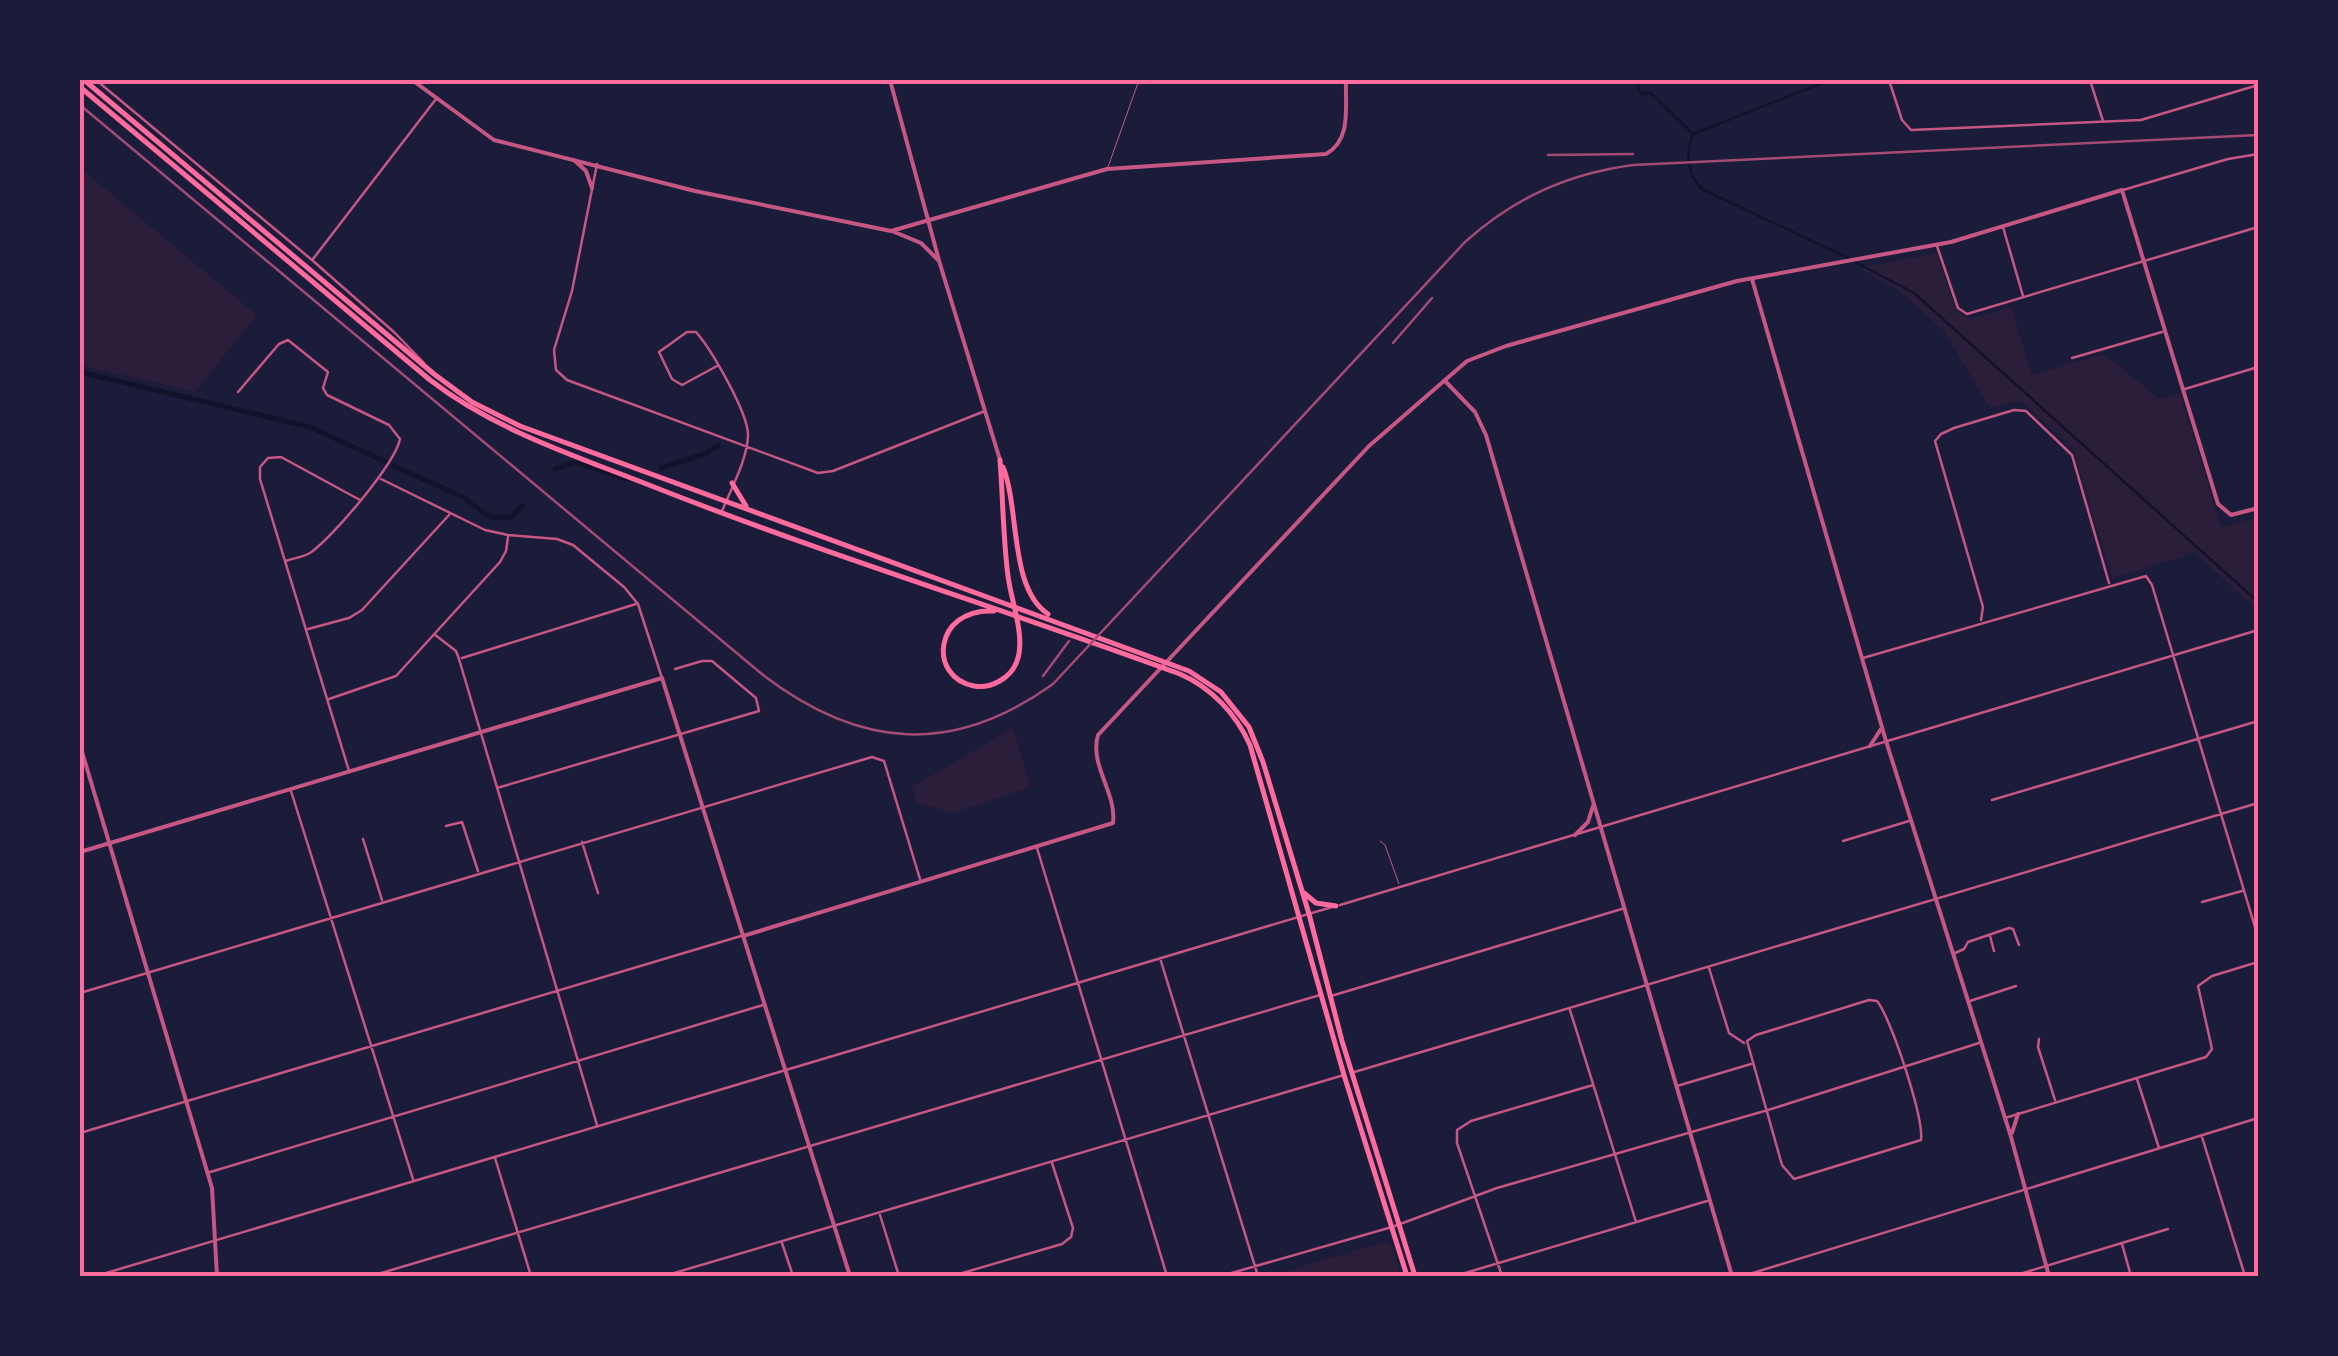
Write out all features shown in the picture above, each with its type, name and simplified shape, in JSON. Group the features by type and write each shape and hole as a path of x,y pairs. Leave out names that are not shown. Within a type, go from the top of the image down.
{"highway":[{"path":"84,80 472,402 520,426 615,462 1021,608 1203,682 1232,703 1254,736 1309,914 1348,1074"},
{"path":"80,87 460,403 514,431 721,514 1023,618 1063,627"},
{"path":"1000,460 1007,572 1019,653 1010,672 992,685 975,687 960,680 944,660 949,628 972,611 1009,613"},
{"path":"1000,460 1012,496 1026,591 1039,608 1063,627"},
{"path":"732,483 747,508"},
{"path":"1203,682 1229,711 1250,745 1407,1276"},
{"path":"1302,890 1316,903 1336,906"},
{"path":"1395,1226 1415,1276"}],"street":[{"path":"96,80 396,333 434,374"},
{"path":"412,80 494,140 695,191 891,231 922,243 940,264"},
{"path":"890,80 940,264 1000,460"},
{"path":"891,231 1107,169 1318,155 1333,150 1344,135 1346,80"},
{"path":"1890,80 1904,126 1911,130 2149,118 2258,85"},
{"path":"2090,80 2103,122"},
{"path":"2242,80 2245,90"},
{"path":"312,260 436,98"},
{"path":"80,1133 1113,823 1114,811 1096,750 1103,728 1366,449 1467,361 1490,351 1751,278 1937,245 2228,159 2258,154"},
{"path":"571,158 586,171 592,188"},
{"path":"597,164 572,291 554,350 556,370 567,380 808,471 826,473 986,411"},
{"path":"2122,190 2218,504 2231,515 2258,508"},
{"path":"2003,226 2024,298"},
{"path":"1937,245 1958,308 1964,313 2258,228"},
{"path":"1751,278 1886,741 2011,1137 2050,1276"},
{"path":"717,366 682,384 672,379 660,348 692,331 700,336 717,366 746,422 746,448 721,514"},
{"path":"2072,358 2166,331"},
{"path":"238,392 279,344 288,340 328,372 323,388 326,396 397,433 399,445 360,500 311,552 284,561"},
{"path":"2184,390 2258,367"},
{"path":"1445,380 1476,412 1486,435 1732,1276"},
{"path":"1980,623 1983,607 1936,438 1954,428 2023,410 2067,447 2110,584"},
{"path":"349,771 284,561 260,467 268,458 282,457 360,500"},
{"path":"379,478 485,530 566,541 624,587 638,604 850,1276"},
{"path":"305,630 349,618 362,610 450,514"},
{"path":"327,700 391,680 500,562 508,536"},
{"path":"1862,659 2146,576 2154,590 2258,938"},
{"path":"460,659 638,604"},
{"path":"1983,607 1994,619"},
{"path":"96,1276 2258,630"},
{"path":"434,634 460,659 598,1126"},
{"path":"496,788 759,712 756,698 712,661 702,660 675,669"},
{"path":"80,852 662,678"},
{"path":"1992,800 2258,720"},
{"path":"1870,746 1882,726"},
{"path":"80,745 207,1173 214,1204 217,1276"},
{"path":"80,993 872,757 884,762 921,882"},
{"path":"290,788 414,1181"},
{"path":"1575,834 1588,822 1594,800"},
{"path":"664,1276 2258,803"},
{"path":"1843,841 1911,821"},
{"path":"446,826 462,822 478,872"},
{"path":"363,839 383,902"},
{"path":"582,841 598,893"},
{"path":"1037,848 1167,1276"},
{"path":"2202,902 2244,891"},
{"path":"1330,996 1626,908"},
{"path":"1953,953 1964,950 1968,942 2012,928 2019,945"},
{"path":"1989,934 1994,951"},
{"path":"1160,958 1258,1276"},
{"path":"2005,1118 2211,1054 2198,986 2212,976 2258,962"},
{"path":"1708,967 1729,1033 1747,1044"},
{"path":"1968,1001 2016,986"},
{"path":"371,1276 1321,994"},
{"path":"1877,1000 1904,1068 1921,1140 1794,1179 1782,1165 1747,1044 1756,1035 1877,1000"},
{"path":"207,1173 765,1004"},
{"path":"1569,1008 1637,1224"},
{"path":"2039,1039 2038,1047 2056,1102"},
{"path":"1221,1276 1395,1226 1476,1196 1981,1042"},
{"path":"1675,1086 1752,1064"},
{"path":"2137,1078 2159,1149"},
{"path":"1502,1276 1456,1138 1460,1127 1593,1085"},
{"path":"2011,1137 2018,1114"},
{"path":"1743,1276 2258,1118"},
{"path":"2202,1136 2245,1276"},
{"path":"495,1158 531,1276"},
{"path":"952,1276 1062,1244 1072,1237 1073,1228 1052,1162"},
{"path":"1455,1276 1709,1201"},
{"path":"880,1213 899,1276"},
{"path":"2014,1276 2168,1230"},
{"path":"782,1242 792,1276"},
{"path":"2122,1244 2132,1276"}],"lane":[{"path":"1107,169 1138,80"},
{"path":"1380,842 1385,845 1400,886"}],"shaded area":[{"path":"80,168 257,315 195,392 80,365"},
{"path":"1936,253 1956,311 1961,315 1982,316 2011,306 2032,375 2104,354 2159,399 2180,393 2221,527 2258,517 2258,611 2195,553 2112,578 2073,448 2021,401 1990,408 1944,331 1898,290 1860,268"},
{"path":"1013,728 1031,787 952,813 916,802 912,787"},
{"path":"1385,1242 1392,1245 1401,1276 1269,1276"}],"waterway":[{"path":"1640,80 1641,94 1650,93 1692,133"},
{"path":"1830,80 1693,134 1689,163 1702,189 1848,258"},
{"path":"1855,262 1914,293 2258,602"},
{"path":"80,372 310,427 386,462"},
{"path":"661,468 718,446"},
{"path":"555,469 575,462 627,479"},
{"path":"394,466 463,497 490,517 512,517 522,506"}],"railway":[{"path":"80,105 763,675 799,700 835,718 907,734 943,732 979,723 1016,707 1053,684 1465,242 1503,213 1543,190 1633,165 2258,135"},
{"path":"1548,155 1633,154"},
{"path":"1393,343 1432,298"},
{"path":"1043,676 1069,641"}]}
